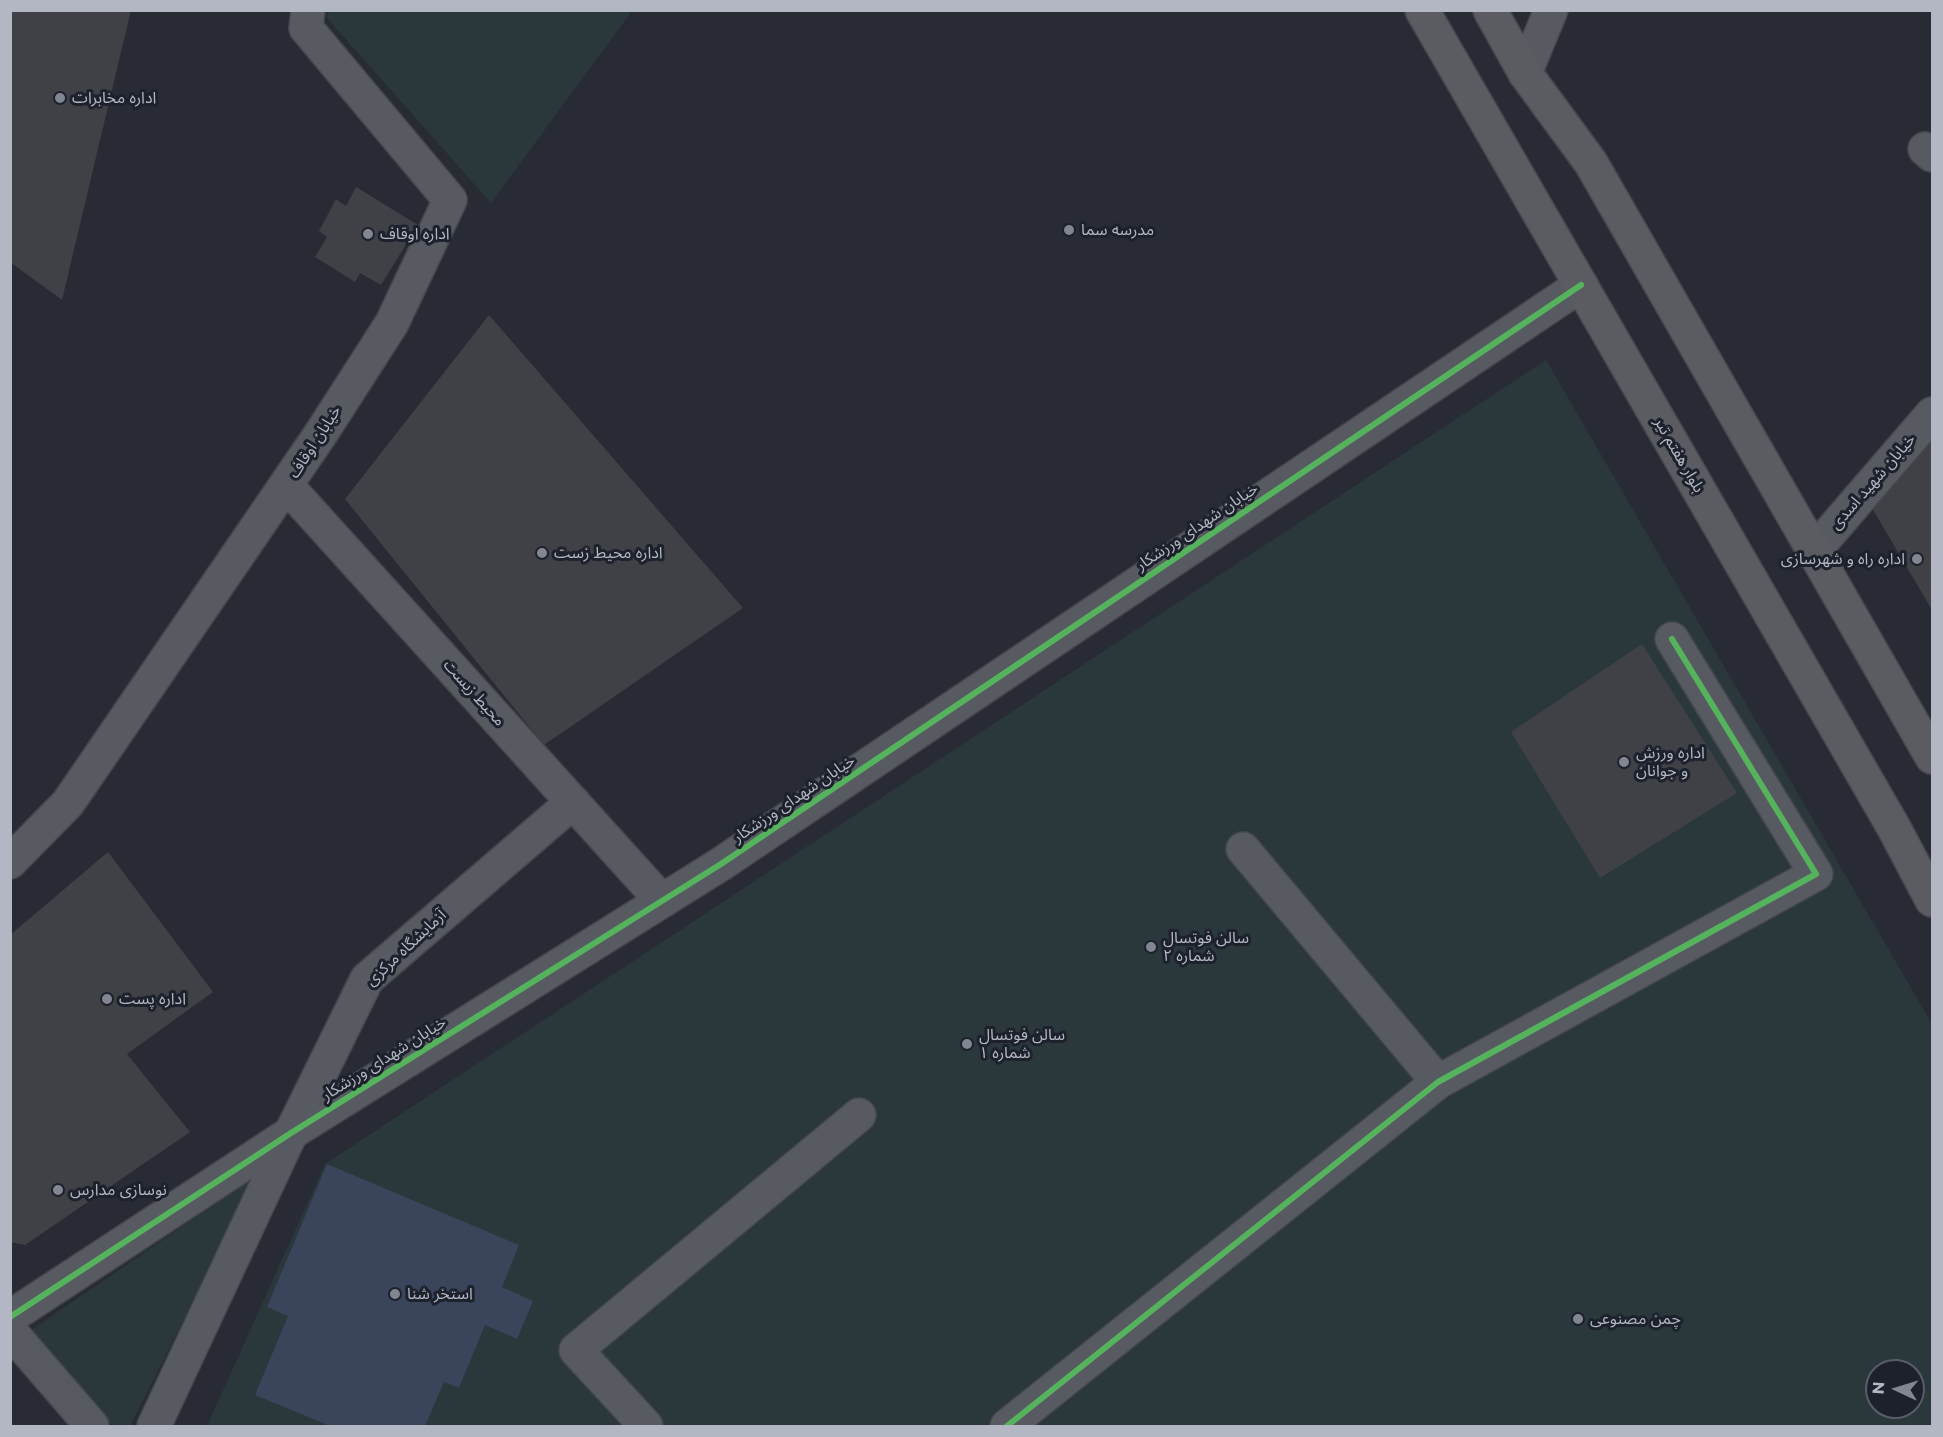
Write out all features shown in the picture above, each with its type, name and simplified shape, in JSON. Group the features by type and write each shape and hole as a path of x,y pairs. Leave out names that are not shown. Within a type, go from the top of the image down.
{"main road":[{"name":"بلوار هفتم تیر","path":"1422,10 1888,818 1932,900"},
{"path":"1490,10 1525,73 1591,163 1932,757"},
{"path":"10,1331 92,1426"}],"street":[{"name":"خیابان اوقاف","path":"10,862 68,803 287,486 392,323 450,200 306,28 308,10"},
{"path":"1525,73 1551,10"},
{"name":"خیابان شهدای ورزشکار","path":"10,1317 291,1133 721,864 1581,285"},
{"name":"خیابان شهید اسدی","path":"1814,551 1932,414"},
{"name":"محیط زیست","path":"287,486 662,901"},
{"path":"1007,1426 1438,1082 1815,874 1672,639"},
{"name":"آزمایشگاه مرکزی","path":"154,1426 291,1133 367,979 573,802"},
{"path":"1243,849 1438,1082"},
{"path":"646,1426 576,1350 859,1115"}],"shaded area":[{"path":"329,10 632,11 491,203 327,18"},
{"path":"1546,360 1932,1024 1932,1426 207,1426 325,1164"},
{"path":"257,1175 130,1426 113,1426 30,1331"}],"water":[{"name":"استخر شنا","path":"327,1164 519,1245 502,1287 533,1301 517,1339 485,1325 459,1388 444,1382 425,1426 330,1426 255,1395 288,1316 267,1307"}],"building":[{"name":"اداره مخابرات","path":"10,10 131,10 62,300 10,262"},
{"name":"اداره اوقاف","path":"356,187 418,225 381,285 360,273 355,282 315,257 327,237 319,231 336,199 346,206"},
{"name":"اداره محیط زست","path":"489,315 743,608 544,745 345,499"},
{"name":"اداره راه و شهرسازی","path":"1932,440 1932,610 1872,508"},
{"name":"اداره ورزش و جوانان","path":"1642,644 1737,793 1600,878 1511,732"},
{"name":"اداره پست","path":"108,852 213,992 127,1054 190,1132 25,1245 10,1242 10,935"}],"cycle path":[{"path":"10,1317 291,1133 721,864 1581,285"},
{"path":"1007,1426 1438,1082 1816,874 1672,639"}],"place":[{"name":"اداره مخابرات","path":"60,98"},
{"name":"مدرسه سما","path":"1069,230"},
{"name":"اداره اوقاف","path":"368,234"},
{"name":"اداره محیط زست","path":"542,553"},
{"name":"اداره راه و شهرسازی","path":"1917,559"},
{"name":"اداره ورزش و جوانان","path":"1624,762"},
{"name":"سالن فوتسال شماره ۲","path":"1151,947"},
{"name":"اداره پست","path":"107,999"},
{"name":"سالن فوتسال شماره ۱","path":"967,1044"},
{"name":"نوسازی مدارس","path":"58,1190"},
{"name":"استخر شنا","path":"395,1294"},
{"name":"چمن مصنوعی","path":"1578,1319"}]}
